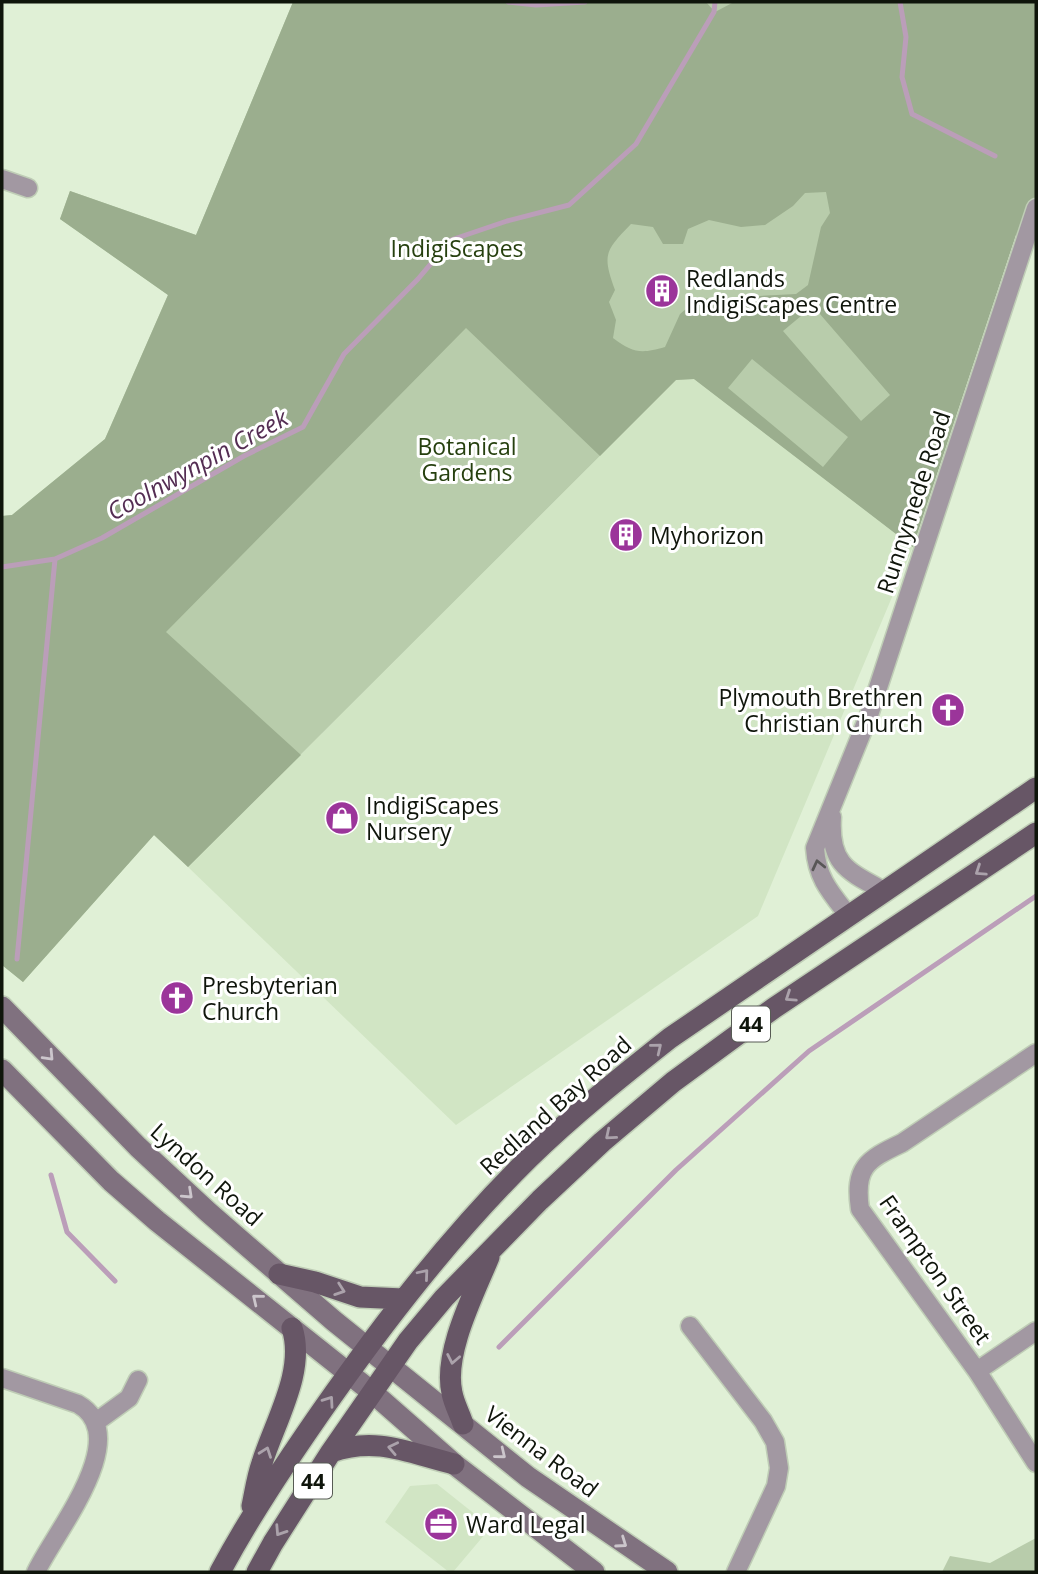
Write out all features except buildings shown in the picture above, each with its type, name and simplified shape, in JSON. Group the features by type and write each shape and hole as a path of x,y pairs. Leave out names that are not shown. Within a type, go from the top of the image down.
{"main road":[{"name":"Redland Bay Road","path":"219,1572 249,1518 348,1373 403,1299 447,1247 530,1158 626,1073 710,1009 1036,788"},
{"name":"44","path":"257,1572 331,1452 390,1366 444,1298 602,1142 673,1082 774,1008 1036,833"},
{"path":"856,910 884,935"},
{"name":"Lyndon Road","path":"2,1007 138,1147 279,1274 390,1366"},
{"path":"2,1070 157,1222 372,1392 454,1464 594,1572"},
{"path":"463,1424 452,1393 450,1374 453,1353 492,1248"},
{"path":"279,1274 315,1282 360,1297 403,1299"},
{"path":"249,1518 261,1465 296,1369 297,1341 292,1328"},
{"name":"Vienna Road","path":"390,1366 528,1476 667,1572"},
{"path":"331,1452 366,1444 391,1447 454,1464"}],"street":[{"path":"2,179 28,188"},
{"name":"Runnymede Road","path":"856,910 826,886 816,867 815,848 869,715 1036,208"},
{"name":"Runnymede Road","path":"832,810 830,838 834,853 850,871 884,891"},
{"name":"Frampton Street","path":"1036,1053 902,1143 880,1154 864,1168 857,1187 860,1209 977,1371 1036,1463"},
{"path":"690,1326 763,1421 775,1442 779,1468 776,1486 736,1572"},
{"path":"977,1371 1036,1331"},
{"path":"2,1378 78,1404 88,1410 96,1422 100,1438 98,1453 51,1549 36,1572"},
{"path":"96,1422 129,1398 138,1380"}],"shaded area":[{"path":"694,379 913,547 758,916 456,1125 188,867 676,380"},
{"path":"437,1484 491,1527 453,1572 449,1572 385,1522 410,1486"}],"green space":[{"name":"IndigiScapes","path":"293,2 1036,2 913,547 694,379 676,380 188,867 154,835 23,982 2,965 2,516 12,515 105,439 168,295 60,219 70,191 196,235"},
{"name":"IndigiScapes","path":"293,2 706,2 715,12 734,2 1036,2 1036,241 1016,235 913,547 694,379 676,380 600,456 466,328 166,632 301,755 188,867 154,835 23,982 2,965 2,516 12,515 105,439 168,295 60,219 70,191 196,235","holes":["826,192 830,213 821,227 808,285 796,294 698,299 680,314 665,347 657,349 638,351 613,338 616,320 609,302 615,290 607,260 611,247 631,224 653,227 663,244 683,244 688,229 709,220 741,227 765,225 793,206 805,193","813,306 890,395 861,421 783,331","752,359 848,437 823,467 728,388"]},
{"path":"1036,1538 1036,1572 942,1572 950,1556 990,1563"}],"waterway":[{"name":"Coolnwynpin Creek","path":"508,2 536,5 585,2"},
{"name":"Coolnwynpin Creek","path":"2,567 55,559 102,538 244,456 303,427 344,354 418,279 451,240 507,221 569,205 636,144 714,12 715,2"},
{"path":"900,2 906,37 902,77 912,114 995,156"},
{"path":"17,959 55,559"},
{"path":"499,1347 676,1170 809,1051 1036,896"},
{"path":"51,1175 67,1232 115,1281"}],"place":[{"name":"Redlands IndigiScapes Centre","path":"662,291"},
{"name":"Myhorizon","path":"626,535"},
{"name":"Plymouth Brethren Christian Church","path":"948,710"},
{"name":"IndigiScapes Nursery","path":"342,818"},
{"name":"Presbyterian Church","path":"177,998"},
{"name":"Ward Legal","path":"441,1524"}],"park label":[{"name":"Botanical Gardens","path":"467,459"}]}
